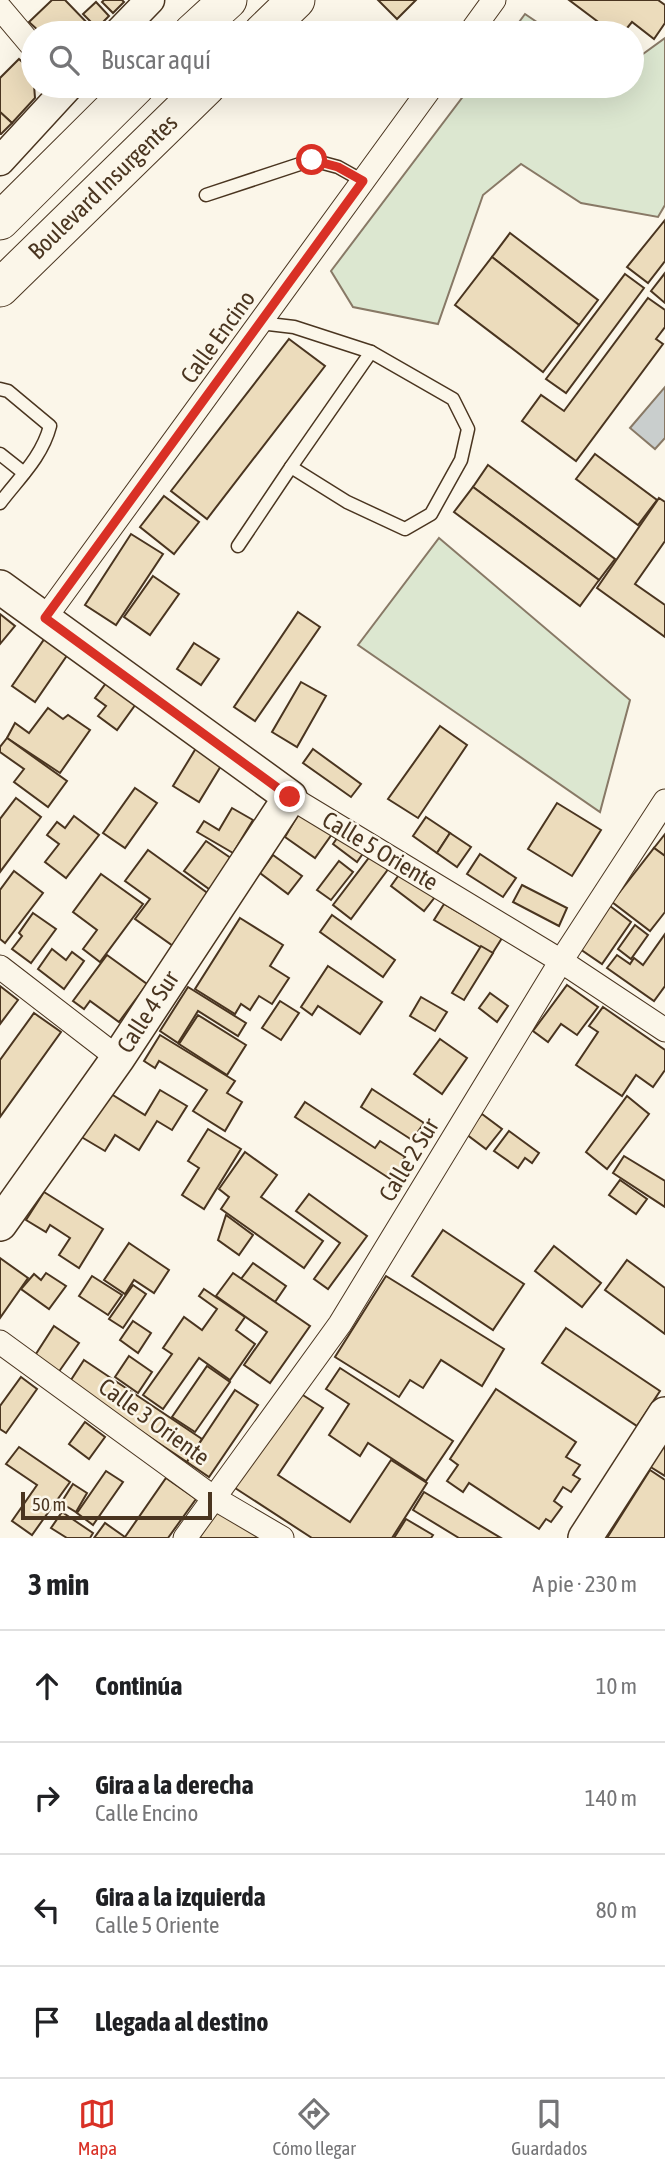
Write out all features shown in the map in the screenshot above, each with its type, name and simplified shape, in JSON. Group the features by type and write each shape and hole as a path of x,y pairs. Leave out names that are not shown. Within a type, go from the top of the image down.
{"main road":[{"path":"205,21 228,0"},
{"path":"274,21 296,0"},
{"name":"Boulevard Insurgentes","path":"0,220 124,98"},
{"name":"Boulevard Insurgentes","path":"0,288 195,98"},
{"name":"Calle 5 Oriente","path":"0,587 290,797"},
{"name":"Calle 4 Sur","path":"0,1224 118,1058 290,797"},
{"path":"585,1538 665,1415"}],"street":[{"path":"130,21 150,0"},
{"path":"479,21 495,0"},
{"path":"0,8 21,33"},
{"path":"0,161 56,98"},
{"name":"Calle Encino","path":"45,618 423,98"},
{"name":"Calle 5 Oriente","path":"290,797 561,961 665,1030"},
{"name":"Calle 2 Sur","path":"186,1538 340,1324 561,961 665,801"},
{"path":"0,967 118,1058"},
{"name":"Calle 3 Oriente","path":"0,1342 214,1498 282,1538"}],"lane":[{"path":"206,195 312,160 338,167 363,181"},
{"path":"260,323 294,327 371,352 453,399 468,429 461,460 431,514 405,529 347,502 291,467"},
{"path":"238,546 371,352"},
{"path":"0,389 8,391 50,426 45,444 0,503"},
{"path":"0,454 24,473"}],"green space":[{"path":"525,14 535,21 520,21"},
{"path":"665,38 665,205 658,217 581,203 521,164 483,195 438,324 353,307 331,271 462,98 644,98 644,53"},
{"path":"439,538 630,700 600,812 358,645"}],"shaded area":[{"path":"665,387 665,438 655,449 630,428"}],"building":[{"path":"52,0 65,0 85,21 30,21"},
{"path":"378,0 416,0 397,19"},
{"path":"569,0 658,0 665,5 665,23 654,39 644,31 644,21 597,21"},
{"path":"96,2 109,16 104,21 90,21 83,14"},
{"path":"102,2 124,2 113,13"},
{"path":"19,59 21,98 35,98 12,123 0,112 0,78"},
{"path":"0,112 12,123 1,134 0,134"},
{"path":"665,220 665,261 648,283 627,267"},
{"path":"510,233 598,300 579,325 492,257"},
{"path":"492,257 579,325 543,372 455,305"},
{"path":"665,273 665,303 651,291"},
{"path":"625,274 644,288 566,393 546,379"},
{"path":"648,298 665,310 665,327 656,339 663,344 576,461 522,421 541,395 564,411"},
{"path":"289,339 325,366 207,519 171,491"},
{"path":"595,454 657,500 638,525 576,479"},
{"path":"488,465 615,559 599,580 473,487"},
{"path":"473,487 599,580 580,606 454,512"},
{"path":"164,496 199,522 174,554 140,527"},
{"path":"659,498 665,502 665,541 635,584 665,605 665,637 597,588"},
{"path":"131,534 163,554 116,625 85,605"},
{"path":"153,576 179,594 150,635 124,617"},
{"path":"298,612 320,627 255,721 234,707"},
{"path":"0,614 15,626 0,644"},
{"path":"45,638 68,654 35,702 12,686"},
{"path":"194,643 219,659 201,685 177,669"},
{"path":"112,675 141,697 117,730 98,716 106,706 95,698"},
{"path":"301,682 326,696 297,747 272,732"},
{"path":"48,708 63,719 68,715 90,730 60,773 7,738 15,723 29,733"},
{"path":"440,726 467,745 418,818 388,799"},
{"path":"7,738 67,781 48,807 14,782 24,769 0,752 0,747"},
{"path":"201,740 227,756 199,802 173,786"},
{"path":"313,749 361,784 351,797 303,763"},
{"path":"135,788 157,803 125,848 103,833"},
{"path":"16,798 41,817 0,872 0,819"},
{"path":"557,803 601,830 572,876 528,849"},
{"path":"303,806 337,827 315,858 285,837"},
{"path":"232,808 253,820 233,853 197,832 204,821 219,830"},
{"path":"74,816 99,835 66,878 45,862 59,844 47,835 57,822 65,828"},
{"path":"426,817 450,833 437,853 413,836"},
{"path":"342,831 366,849 357,862 333,844"},
{"path":"450,833 471,847 457,867 437,853"},
{"path":"665,834 665,856 654,848"},
{"path":"206,841 238,863 216,894 184,871"},
{"path":"654,848 665,856 665,912 650,931 612,902"},
{"path":"148,850 213,897 176,948 135,919 150,899 125,881"},
{"path":"480,854 516,878 503,897 467,874"},
{"path":"273,855 302,876 288,894 260,873"},
{"path":"371,855 389,868 351,919 333,905"},
{"path":"339,861 353,872 331,900 317,890"},
{"path":"14,871 43,893 5,943 0,939 0,890"},
{"path":"401,872 435,897 424,911 391,886"},
{"path":"101,874 143,904 100,962 83,949 97,930 73,912"},
{"path":"522,885 567,908 559,926 513,902"},
{"path":"444,904 502,938 492,954 434,920"},
{"path":"610,906 631,922 602,964 580,949"},
{"path":"33,913 56,929 31,963 12,949"},
{"path":"332,915 395,960 383,977 320,932"},
{"path":"240,918 283,945 270,966 289,978 272,1004 259,996 250,1010 241,1004 235,1014 195,989"},
{"path":"635,925 648,935 631,959 618,949"},
{"path":"665,934 665,986 654,1001 607,968 617,955 630,964 634,958 643,965"},
{"path":"481,946 493,953 464,1000 452,993"},
{"path":"52,949 66,960 72,952 84,961 64,989 38,969"},
{"path":"107,955 147,984 119,1022 90,1001 84,1009 73,1001"},
{"path":"328,966 382,1002 360,1034 318,1006 312,1015 301,1007"},
{"path":"567,985 598,1007 577,1035 561,1024 548,1042 533,1031"},
{"path":"0,986 18,1000 0,1024"},
{"path":"188,987 246,1023 238,1036 198,1011 178,1043 160,1031"},
{"path":"490,993 508,1006 497,1022 479,1008"},
{"path":"421,997 447,1012 435,1031 410,1016"},
{"path":"280,1001 299,1013 281,1040 262,1028"},
{"path":"603,1007 665,1050 665,1070 653,1087 636,1075 622,1096 576,1065 598,1032 589,1026"},
{"path":"34,1013 61,1032 0,1117 0,1060"},
{"path":"198,1015 246,1045 227,1075 179,1044"},
{"path":"160,1035 235,1081 227,1093 242,1102 225,1131 193,1111 207,1090 159,1061 155,1068 144,1061"},
{"path":"440,1039 467,1058 442,1094 414,1074"},
{"path":"100,1087 145,1115 160,1090 187,1106 172,1130 157,1121 139,1150 115,1135 105,1151 73,1132"},
{"path":"372,1089 424,1123 412,1140 361,1107"},
{"path":"627,1096 649,1114 607,1169 586,1152"},
{"path":"305,1102 375,1148 380,1141 405,1157 401,1163 409,1168 398,1184 295,1117"},
{"path":"482,1114 502,1129 486,1149 466,1134"},
{"path":"208,1129 241,1149 204,1209 182,1195 199,1168 188,1161"},
{"path":"509,1131 539,1153 532,1163 525,1158 518,1168 494,1151"},
{"path":"245,1152 277,1175 261,1197 323,1241 304,1268 221,1209 229,1197 219,1189"},
{"path":"624,1156 665,1181 665,1207 613,1173"},
{"path":"620,1180 647,1199 636,1214 609,1195"},
{"path":"44,1192 103,1229 79,1268 59,1255 70,1238 50,1225 46,1232 26,1220"},
{"path":"309,1194 367,1236 328,1289 314,1279 340,1243 296,1211"},
{"path":"226,1215 253,1235 239,1255 218,1240"},
{"path":"443,1230 524,1284 493,1330 412,1276"},
{"path":"129,1243 169,1270 154,1293 134,1280 125,1294 104,1280"},
{"path":"554,1246 601,1283 582,1307 535,1271"},
{"path":"0,1258 28,1278 0,1318"},
{"path":"627,1260 665,1288 665,1334 605,1290"},
{"path":"253,1263 286,1286 275,1302 241,1279"},
{"path":"46,1273 66,1286 49,1309 21,1289 34,1274 41,1280"},
{"path":"233,1273 310,1326 270,1383 244,1365 267,1332 216,1296"},
{"path":"92,1276 122,1295 108,1315 79,1296"},
{"path":"386,1276 504,1349 482,1386 441,1360 423,1388 410,1380 399,1397 335,1357"},
{"path":"133,1285 146,1294 123,1328 109,1319"},
{"path":"204,1289 245,1317 236,1330 255,1344 230,1380 199,1358 163,1409 143,1395 172,1354 163,1348 184,1317 202,1330 217,1309 199,1296"},
{"path":"133,1321 151,1333 138,1353 120,1340"},
{"path":"54,1326 79,1343 58,1373 34,1357"},
{"path":"566,1328 660,1391 637,1426 542,1363"},
{"path":"129,1356 152,1372 138,1393 115,1377"},
{"path":"84,1360 202,1439 187,1462 69,1383"},
{"path":"207,1366 230,1382 195,1432 172,1417"},
{"path":"340,1368 453,1441 426,1481 368,1443 360,1456 329,1435 349,1404 326,1389"},
{"path":"21,1377 37,1389 6,1433 0,1429 0,1406"},
{"path":"496,1389 576,1442 566,1457 580,1465 573,1475 580,1479 571,1492 563,1487 554,1501 562,1507 551,1522 546,1519 539,1529 469,1483 463,1492 447,1481 458,1465 450,1459"},
{"path":"235,1390 258,1405 209,1477 187,1462"},
{"path":"295,1390 323,1408 278,1475 350,1522 391,1460 427,1483 392,1538 312,1538 232,1486"},
{"path":"85,1422 105,1437 89,1459 69,1444"},
{"path":"665,1440 665,1476 649,1466"},
{"path":"19,1447 70,1482 32,1535 12,1521 37,1485 6,1464"},
{"path":"650,1470 665,1480 665,1538 607,1538"},
{"path":"106,1471 123,1482 93,1525 77,1513"},
{"path":"166,1478 196,1499 168,1538 94,1538 105,1523 125,1537"},
{"path":"73,1484 87,1493 76,1512 61,1503"},
{"path":"424,1492 501,1538 459,1538 413,1510"},
{"path":"221,1505 279,1538 199,1538"},
{"path":"62,1512 93,1533 90,1538 67,1538 51,1528"},
{"path":"406,1519 433,1535 431,1538 394,1538"}],"route":[{"path":"290,797 45,618 363,181 338,167 312,160"}]}
